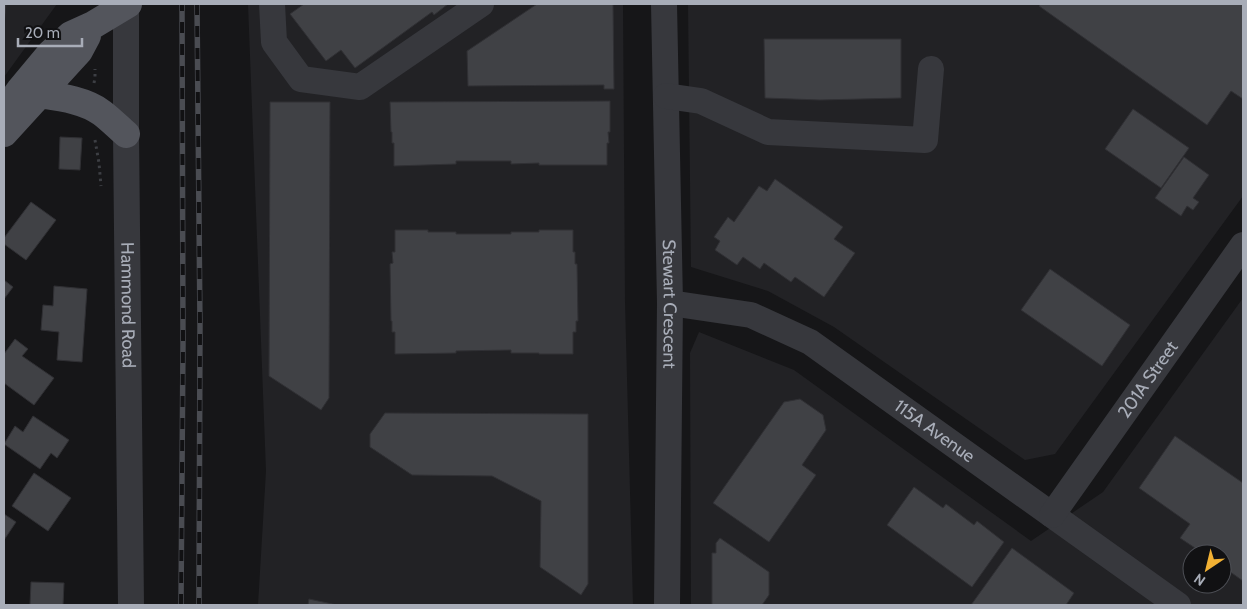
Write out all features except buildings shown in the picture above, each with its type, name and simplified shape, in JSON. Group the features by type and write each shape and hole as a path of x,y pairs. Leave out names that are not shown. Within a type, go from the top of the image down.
{"main road":[{"path":"4,112 50,54 71,35 93,25 127,4"},
{"path":"4,134 78,51 93,25"},
{"path":"39,94 60,97 86,105 101,112 126,134"}],"street":[{"name":"Hammond Road","path":"127,4 126,134 131,605"},
{"path":"272,4 274,42 301,79 360,87 481,4"},
{"name":"Stewart Crescent","path":"664,4 670,303 668,605"},
{"path":"666,96 701,101 768,132 925,140 931,69"},
{"name":"201A Street","path":"1052,515 1243,244"},
{"name":"115A Avenue","path":"670,303 751,315 810,342 1052,515 1165,602"}],"shaded area":[{"path":"4,4 57,4 4,77"},
{"path":"248,4 623,4 625,302 633,605 258,605 266,471"},
{"path":"688,4 1243,4 1243,196 1055,454 1025,460 834,327 768,291 691,267"},
{"path":"1243,298 1243,605 691,605 690,353 699,332 794,370 1031,541 1103,492"}],"railway":[{"path":"181,605 183,343 182,4"},
{"path":"197,4 200,326 199,605"}]}
